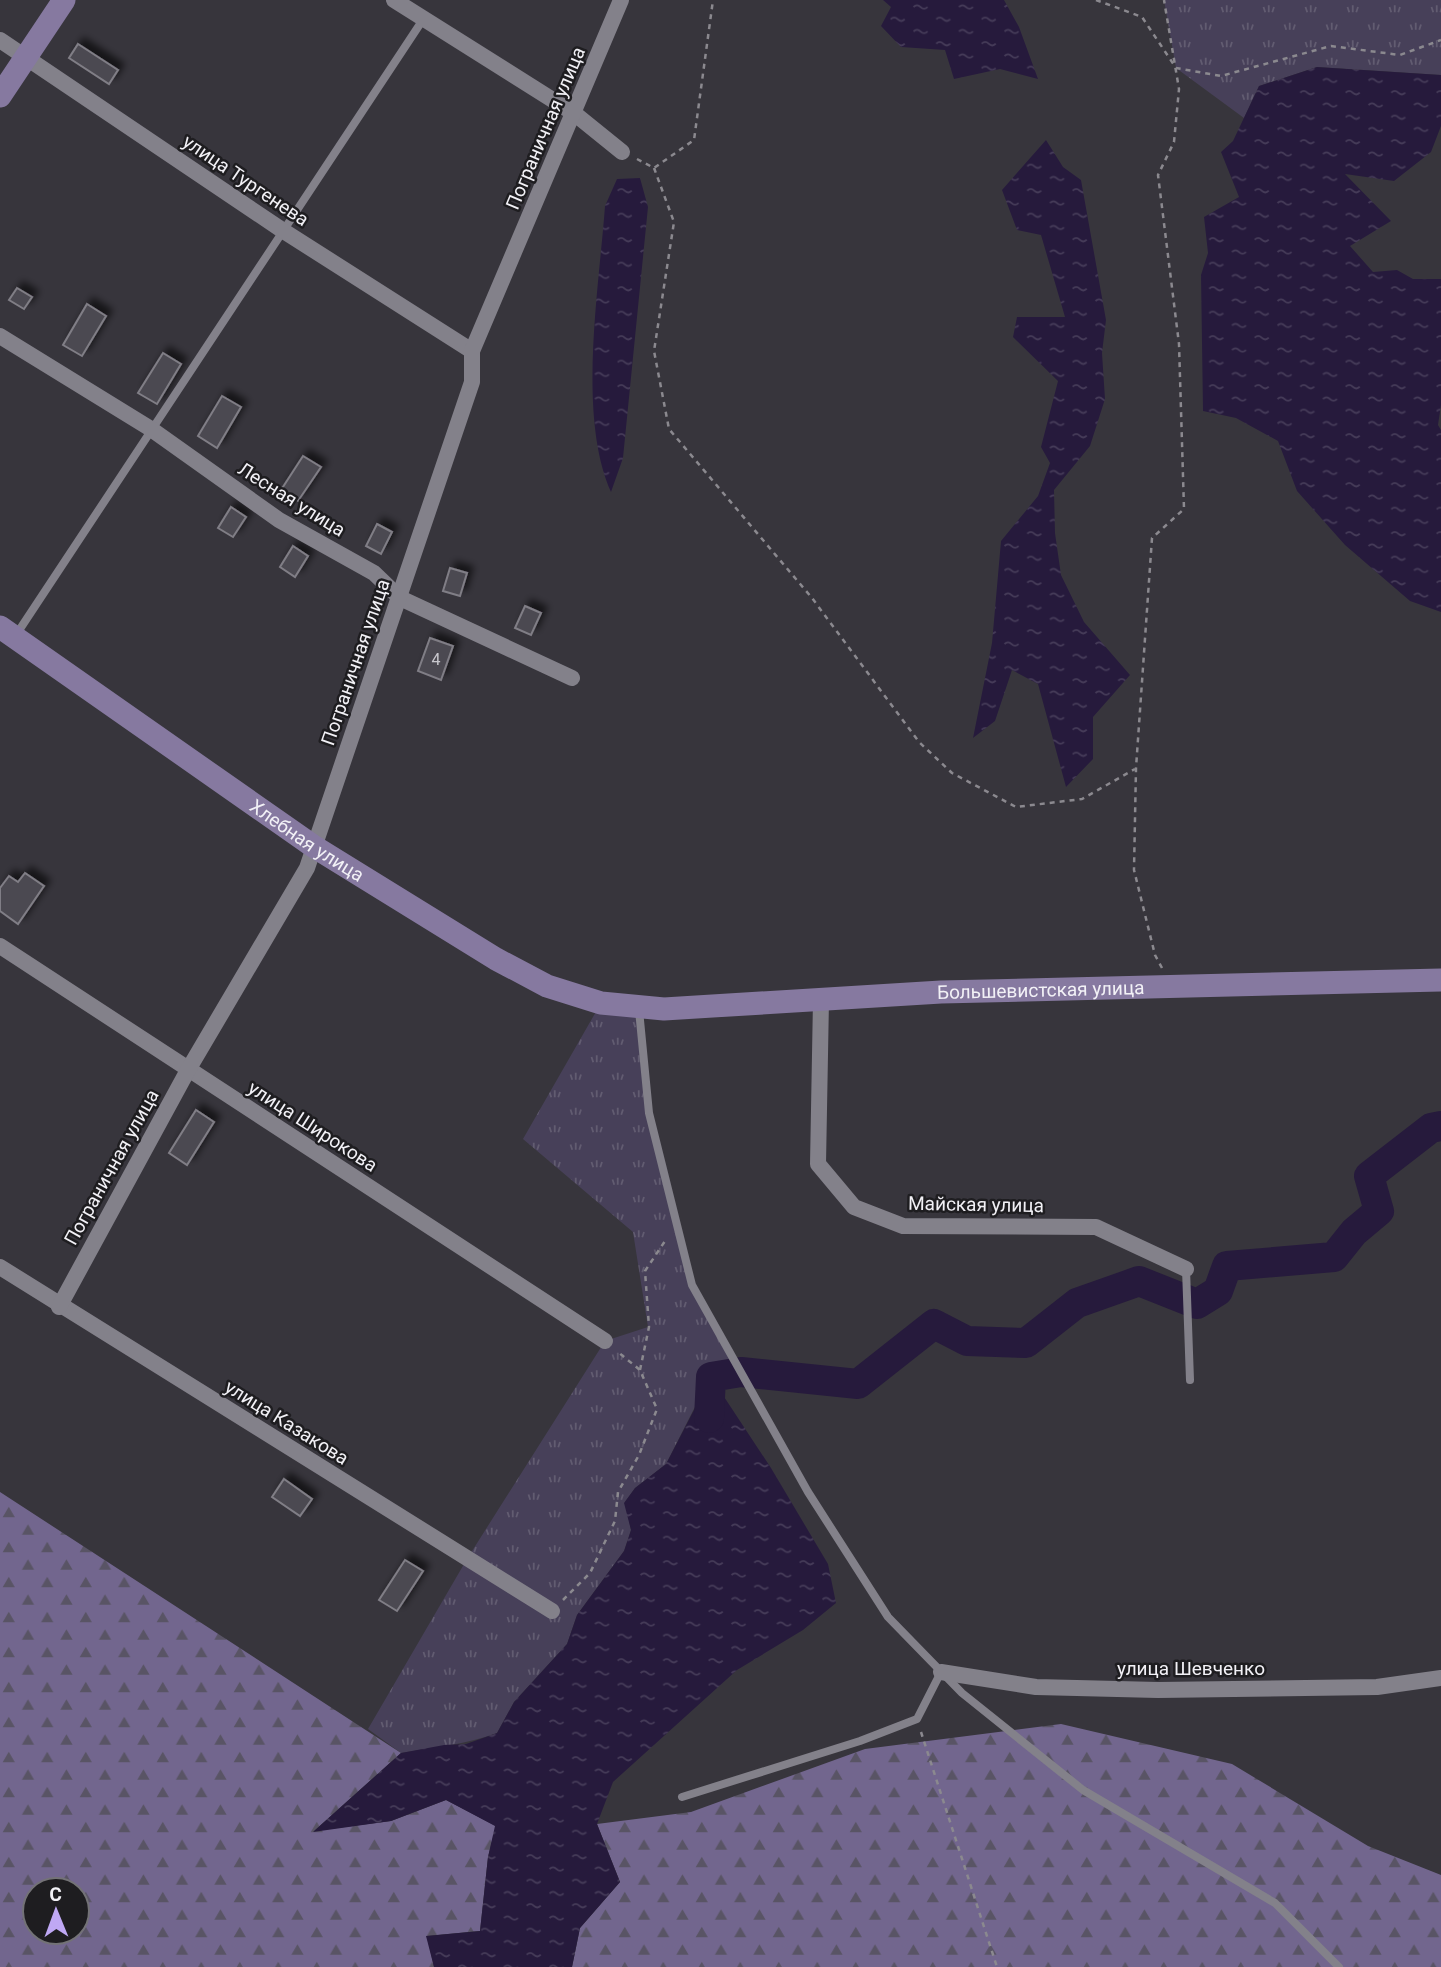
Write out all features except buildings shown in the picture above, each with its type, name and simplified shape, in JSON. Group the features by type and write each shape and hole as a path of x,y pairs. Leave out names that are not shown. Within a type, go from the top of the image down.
{"street":[{"path":"0,96 65,0"},
{"path":"394,0 575,114 622,152"},
{"name":"Пограничная улица","path":"59,1307 188,1070 307,868 472,382 472,351 575,114 621,0"},
{"name":"улица Тургенева","path":"0,40 282,230 472,351"},
{"name":"Лесная улица","path":"0,336 151,429 279,520 374,573 400,598 572,678"},
{"name":"Хлебная улица","path":"7,632 313,846 496,959 547,986 601,1003 639,1007"},
{"name":"улица Широкова","path":"0,946 605,1341"},
{"name":"Большевистская улица","path":"639,1007 664,1009 941,992 1441,980"},
{"name":"Майская улица","path":"821,1000 818,1164 853,1207 903,1226 1096,1227 1186,1269"},
{"name":"улица Казакова","path":"0,1267 59,1307 552,1611"},
{"name":"улица Шевченко","path":"942,1672 1036,1687 1158,1690 1377,1687 1441,1678"}],"lane":[{"path":"7,632 151,429 424,18"},
{"path":"639,1007 649,1113 692,1284 808,1492 888,1617 962,1693 1083,1790 1275,1903 1339,1967"},
{"path":"1186,1269 1190,1380"},
{"path":"682,1797 860,1741 917,1719 942,1672"}],"path":[{"path":"654,168 694,140 713,0"},
{"path":"1096,0 1142,17 1176,68 1221,76 1331,46 1400,55 1441,40"},
{"path":"1164,0 1179,89 1174,142 1158,175 1179,344 1184,509 1152,538 1136,768 1134,870 1155,955 1171,986"},
{"path":"622,152 654,168 674,222 654,351 669,429 812,598 919,741 951,774 1016,807 1082,799 1136,768"},
{"path":"640,1370 649,1327 645,1271 676,1224"},
{"path":"552,1611 590,1573 615,1521 618,1492 639,1455 657,1409 640,1370 605,1341"},
{"path":"917,1719 997,1967"}],"green space":[{"path":"1164,0 1441,0 1441,75 1317,67 1259,86 1244,118 1176,68"},
{"path":"601,1003 639,1007 649,1113 692,1285 741,1372 710,1377 666,1464 635,1488 625,1502 631,1530 624,1551 577,1615 567,1644 514,1702 497,1733 461,1743 401,1753 368,1729 467,1559 605,1341 648,1327 633,1232 523,1139"},
{"path":"0,1492 401,1753 314,1831 391,1821 446,1800 496,1826 488,1857 480,1931 427,1936 434,1967 0,1967"},
{"path":"1061,1724 1232,1764 1368,1846 1441,1875 1441,1967 572,1967 580,1928 620,1882 597,1824 691,1812 865,1749"}],"water":[{"path":"883,0 1004,0 1019,27 1038,79 1000,69 954,79 945,50 901,47 881,26 891,7"},
{"path":"1317,67 1441,75 1441,126 1431,152 1394,181 1345,174 1391,221 1350,246 1373,272 1397,270 1413,279 1441,279 1441,405 1438,425 1441,430 1441,612 1410,601 1345,545 1297,491 1278,441 1236,418 1203,411 1201,275 1208,253 1204,217 1239,197 1221,152 1233,141 1259,86"},
{"path":"1046,140 1063,167 1081,180 1106,320 1102,353 1105,399 1090,446 1054,490 1055,533 1061,575 1084,622 1130,675 1093,717 1093,759 1066,787 1038,684 1012,670 995,721 973,738 992,643 1001,541 1038,496 1050,463 1041,447 1058,381 1013,337 1017,317 1065,317 1041,235 1017,230 1002,190"},
{"path":"640,178 648,207 623,458 611,492 601,461 595,427 595,313 605,206 617,179"},
{"path":"711,1377 771,1468 828,1564 836,1603 803,1630 737,1670 613,1782 597,1824 620,1882 580,1928 572,1967 434,1967 426,1936 480,1931 488,1857 495,1826 446,1800 391,1821 313,1832 401,1753 466,1744 497,1733 514,1702 567,1644 577,1615 624,1551 631,1530 624,1503 635,1488 666,1464"}],"waterway":[{"path":"709,1418 711,1377 741,1372 858,1384 934,1324 967,1341 1026,1343 1077,1303 1139,1281 1197,1304 1218,1291 1227,1266 1334,1257 1354,1232 1379,1211 1369,1176 1431,1128 1441,1126"}]}
